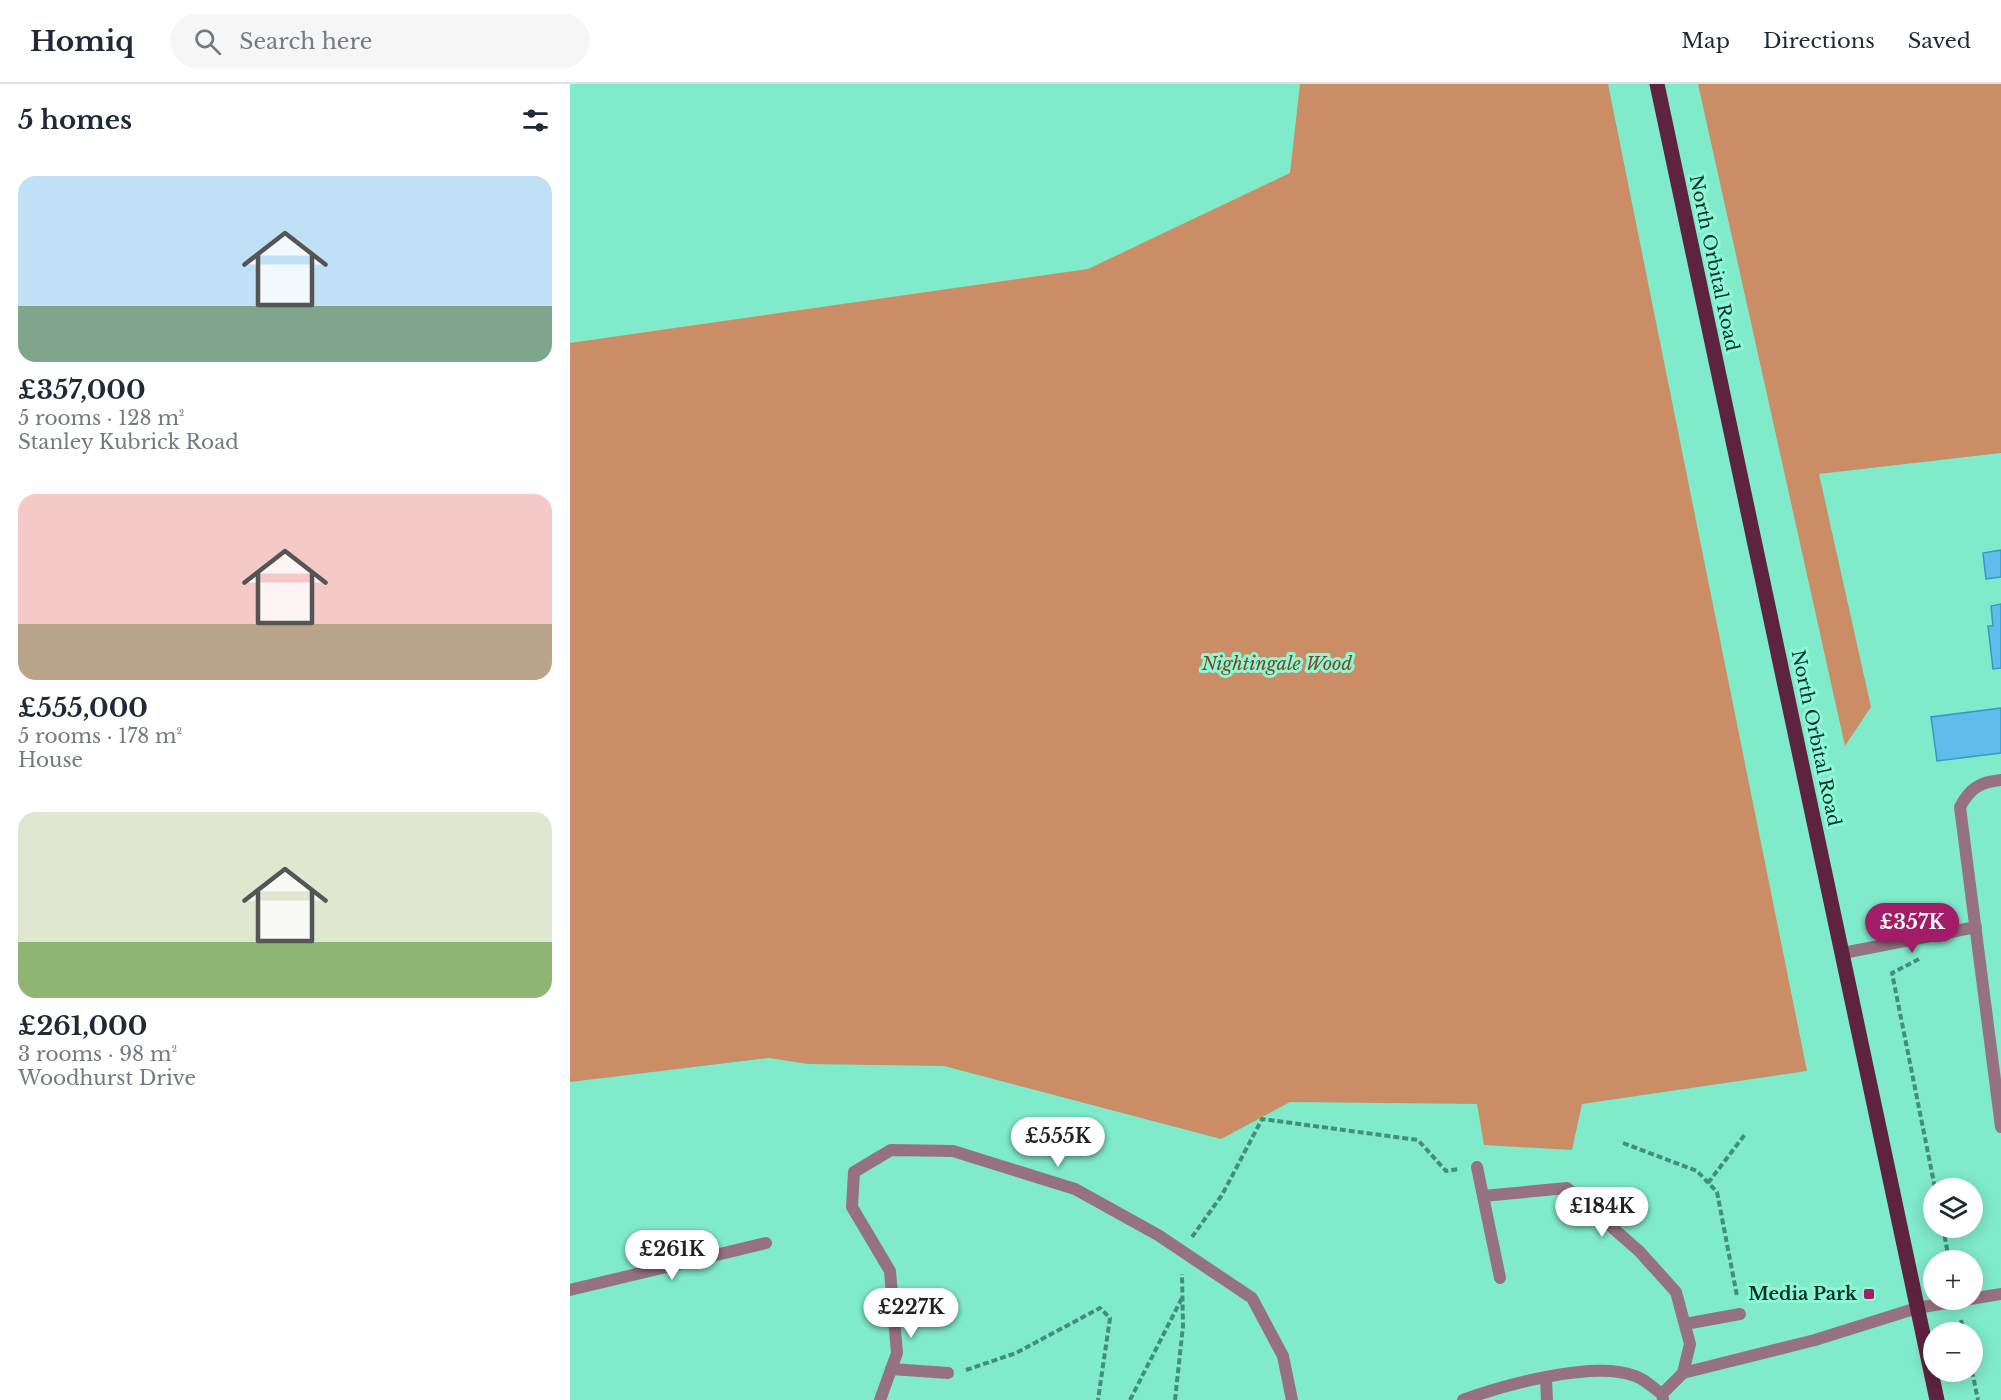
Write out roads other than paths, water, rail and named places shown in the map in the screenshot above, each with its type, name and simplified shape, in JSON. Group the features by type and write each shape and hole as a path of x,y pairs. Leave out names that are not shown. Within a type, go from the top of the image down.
{"main road":[{"name":"North Orbital Road","path":"1657,84 1937,1400"}],"street":[{"path":"2001,780 1984,782 1968,791 1960,807 2001,1127"},
{"path":"1843,952 1976,927"},
{"path":"880,1400 897,1353 890,1271 852,1207 854,1172 891,1150 953,1151 1075,1189 1181,1251 1252,1298 1282,1356 1292,1400"},
{"path":"1477,1167 1500,1278"},
{"path":"1463,1400 1491,1390 1593,1369 1636,1376 1663,1397 1683,1373 1690,1344 1676,1292 1640,1251 1567,1188 1483,1196"},
{"path":"570,1290 766,1244"},
{"path":"1683,1373 1815,1340 1917,1308 2001,1294"},
{"path":"1685,1324 1740,1314"},
{"path":"891,1369 948,1373"},
{"path":"1546,1378 1547,1400"}],"place":[{"name":"Media Park","path":"1869,1294"}],"park label":[{"name":"Nightingale Wood","path":"1277,664"}]}
